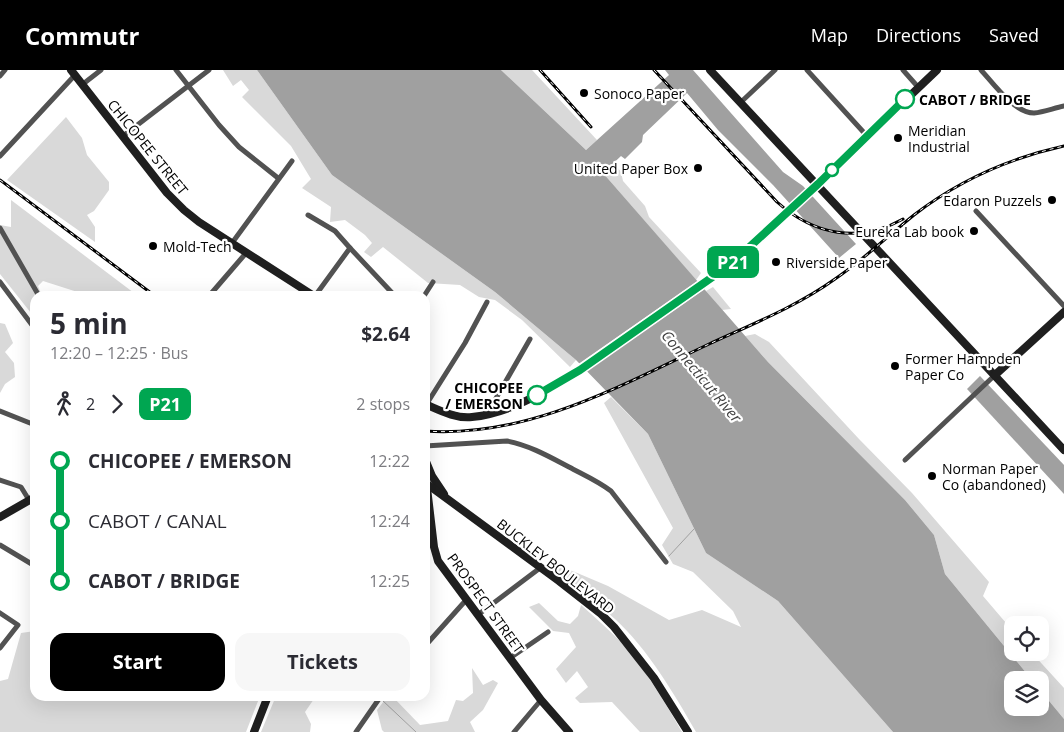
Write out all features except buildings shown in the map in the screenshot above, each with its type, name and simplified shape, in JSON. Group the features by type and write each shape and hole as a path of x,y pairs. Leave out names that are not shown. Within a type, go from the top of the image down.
{"main road":[{"path":"710,70 993,377 1064,450"},
{"path":"430,407 463,417 486,414 520,404 580,370 731,264 937,70"},
{"name":"CHICOPEE STREET","path":"73,72 177,204 199,222 306,291"},
{"path":"993,377 1064,312"},
{"path":"430,471 450,502"},
{"name":"BUCKLEY BOULEVARD","path":"430,487 584,600 614,627 654,678 688,732"},
{"path":"0,517 30,499"},
{"name":"PROSPECT STREET","path":"430,512 436,555 541,700 570,732"},
{"path":"254,732 266,701"}],"street":[{"path":"0,76 5,70"},
{"path":"83,84 101,70"},
{"path":"176,70 219,125 239,147 278,178"},
{"path":"123,136 209,70"},
{"path":"740,102 775,70"},
{"path":"807,70 867,136"},
{"path":"903,70 918,87"},
{"path":"980,70 1015,106 1025,112 1038,112 1064,106"},
{"path":"0,156 73,72"},
{"path":"232,243 292,161"},
{"path":"976,211 1064,306"},
{"path":"308,215 335,231 390,291"},
{"path":"0,228 35,291"},
{"path":"318,291 350,248"},
{"path":"214,291 246,253"},
{"path":"0,282 30,322"},
{"path":"427,291 433,282"},
{"path":"430,397 465,343 487,302"},
{"path":"486,414 530,339"},
{"path":"905,460 993,377"},
{"path":"0,411 30,423"},
{"path":"430,446 507,441 518,443 555,460 601,483 611,491 666,562"},
{"path":"2,480 21,487 30,496"},
{"path":"0,545 30,563"},
{"path":"478,614 540,568"},
{"path":"430,640 467,599"},
{"path":"0,613 18,625 0,648"},
{"path":"510,658 548,632"},
{"path":"514,732 541,700"},
{"path":"356,732 378,701"}],"shaded area":[{"path":"223,70 257,70 332,175 495,292 576,360 570,367 522,320 495,300 479,297 460,285 428,283 383,247 371,257 364,252 372,243 365,235 345,220 330,222 331,207 302,188 311,179 291,146 242,97 249,90 241,80 233,86"},
{"path":"501,70 532,70 597,140 586,150"},
{"path":"66,117 82,138 87,155 109,182 109,190 94,211 87,215 95,227 95,242 7,180"},
{"path":"614,163 621,172 623,181 645,206 649,217 701,273 696,280 603,173"},
{"path":"11,200 131,291 74,291 43,281 38,286 40,291 30,291 30,312 0,274 0,225 11,227"},
{"path":"713,287 731,309 722,310 706,291"},
{"path":"0,323 5,324 13,343 5,352 14,363 15,377 5,384 0,393"},
{"path":"755,334 769,342 912,493 989,582 983,596 1004,621 1004,646 945,574 934,535 905,500 768,362 745,336"},
{"path":"611,397 648,434 706,553 778,601 893,732 696,732 660,672 627,631 600,606 551,569 556,564 608,586 669,620 702,610 741,627 733,611 693,572 673,564 662,545 673,528 604,403"},
{"path":"539,603 558,621 570,624 578,616 581,605 599,621 629,651 657,690 682,732 640,732 612,702 580,703 575,698 588,687 577,671 566,683 556,669 576,647 569,633 553,631 529,607"},
{"path":"30,632 30,701 258,701 246,732 0,732 0,681 8,679 21,633"},
{"path":"1016,661 1039,661 1048,671 1025,671"},
{"path":"472,668 483,685 493,680 498,683 483,710 470,722 475,732 384,732 382,730 377,710 384,701 397,701 420,725 448,721 456,700 463,701 473,693"},
{"path":"1049,672 1064,688 1064,719 1049,701"},
{"path":"274,701 313,701 305,712 311,724 310,732 261,732"}],"water":[{"name":"Connecticut River","path":"257,70 501,70 586,150 669,75 665,70 693,70 783,172 803,186 856,244 839,258 773,185 718,130 687,93 643,135 642,142 625,159 621,156 603,173 768,362 905,500 934,535 945,574 1004,646 1004,661 1016,661 1025,671 1004,671 1004,716 1049,716 1049,701 1064,719 1064,732 893,732 778,601 706,553 648,434 576,360 495,292 332,175"},
{"path":"980,376 1064,465 1064,494 967,389"}],"pier":[{"path":"699,280 706,288 584,373 577,365"}],"waterway":[{"path":"669,556 694,529"},
{"path":"383,701 416,732"}],"railway":[{"path":"540,70 591,127"},
{"path":"654,70 777,202 806,222 837,232 854,233 870,232 903,219"},
{"path":"430,431 463,431 500,426 536,418 606,393 805,298 845,272 914,215 967,181 1004,164 1064,146"},
{"path":"0,180 148,291"}],"bus line":[{"name":"P21","path":"537,395 580,370 746,252 905,99"}],"place":[{"name":"Sonoco Paper","path":"584,93"},
{"name":"CABOT / BRIDGE","path":"905,99"},
{"name":"Meridian Industrial","path":"898,138"},
{"name":"United Paper Box","path":"698,168"},
{"name":"Edaron Puzzels","path":"1052,200"},
{"name":"Eureka Lab book","path":"974,231"},
{"name":"Mold-Tech","path":"153,246"},
{"name":"Riverside Paper","path":"776,262"},
{"name":"Former Hampden Paper Co","path":"895,366"},
{"name":"CHICOPEE / EMERSON","path":"537,395"},
{"name":"Norman Paper Co (abandoned)","path":"932,476"}]}
